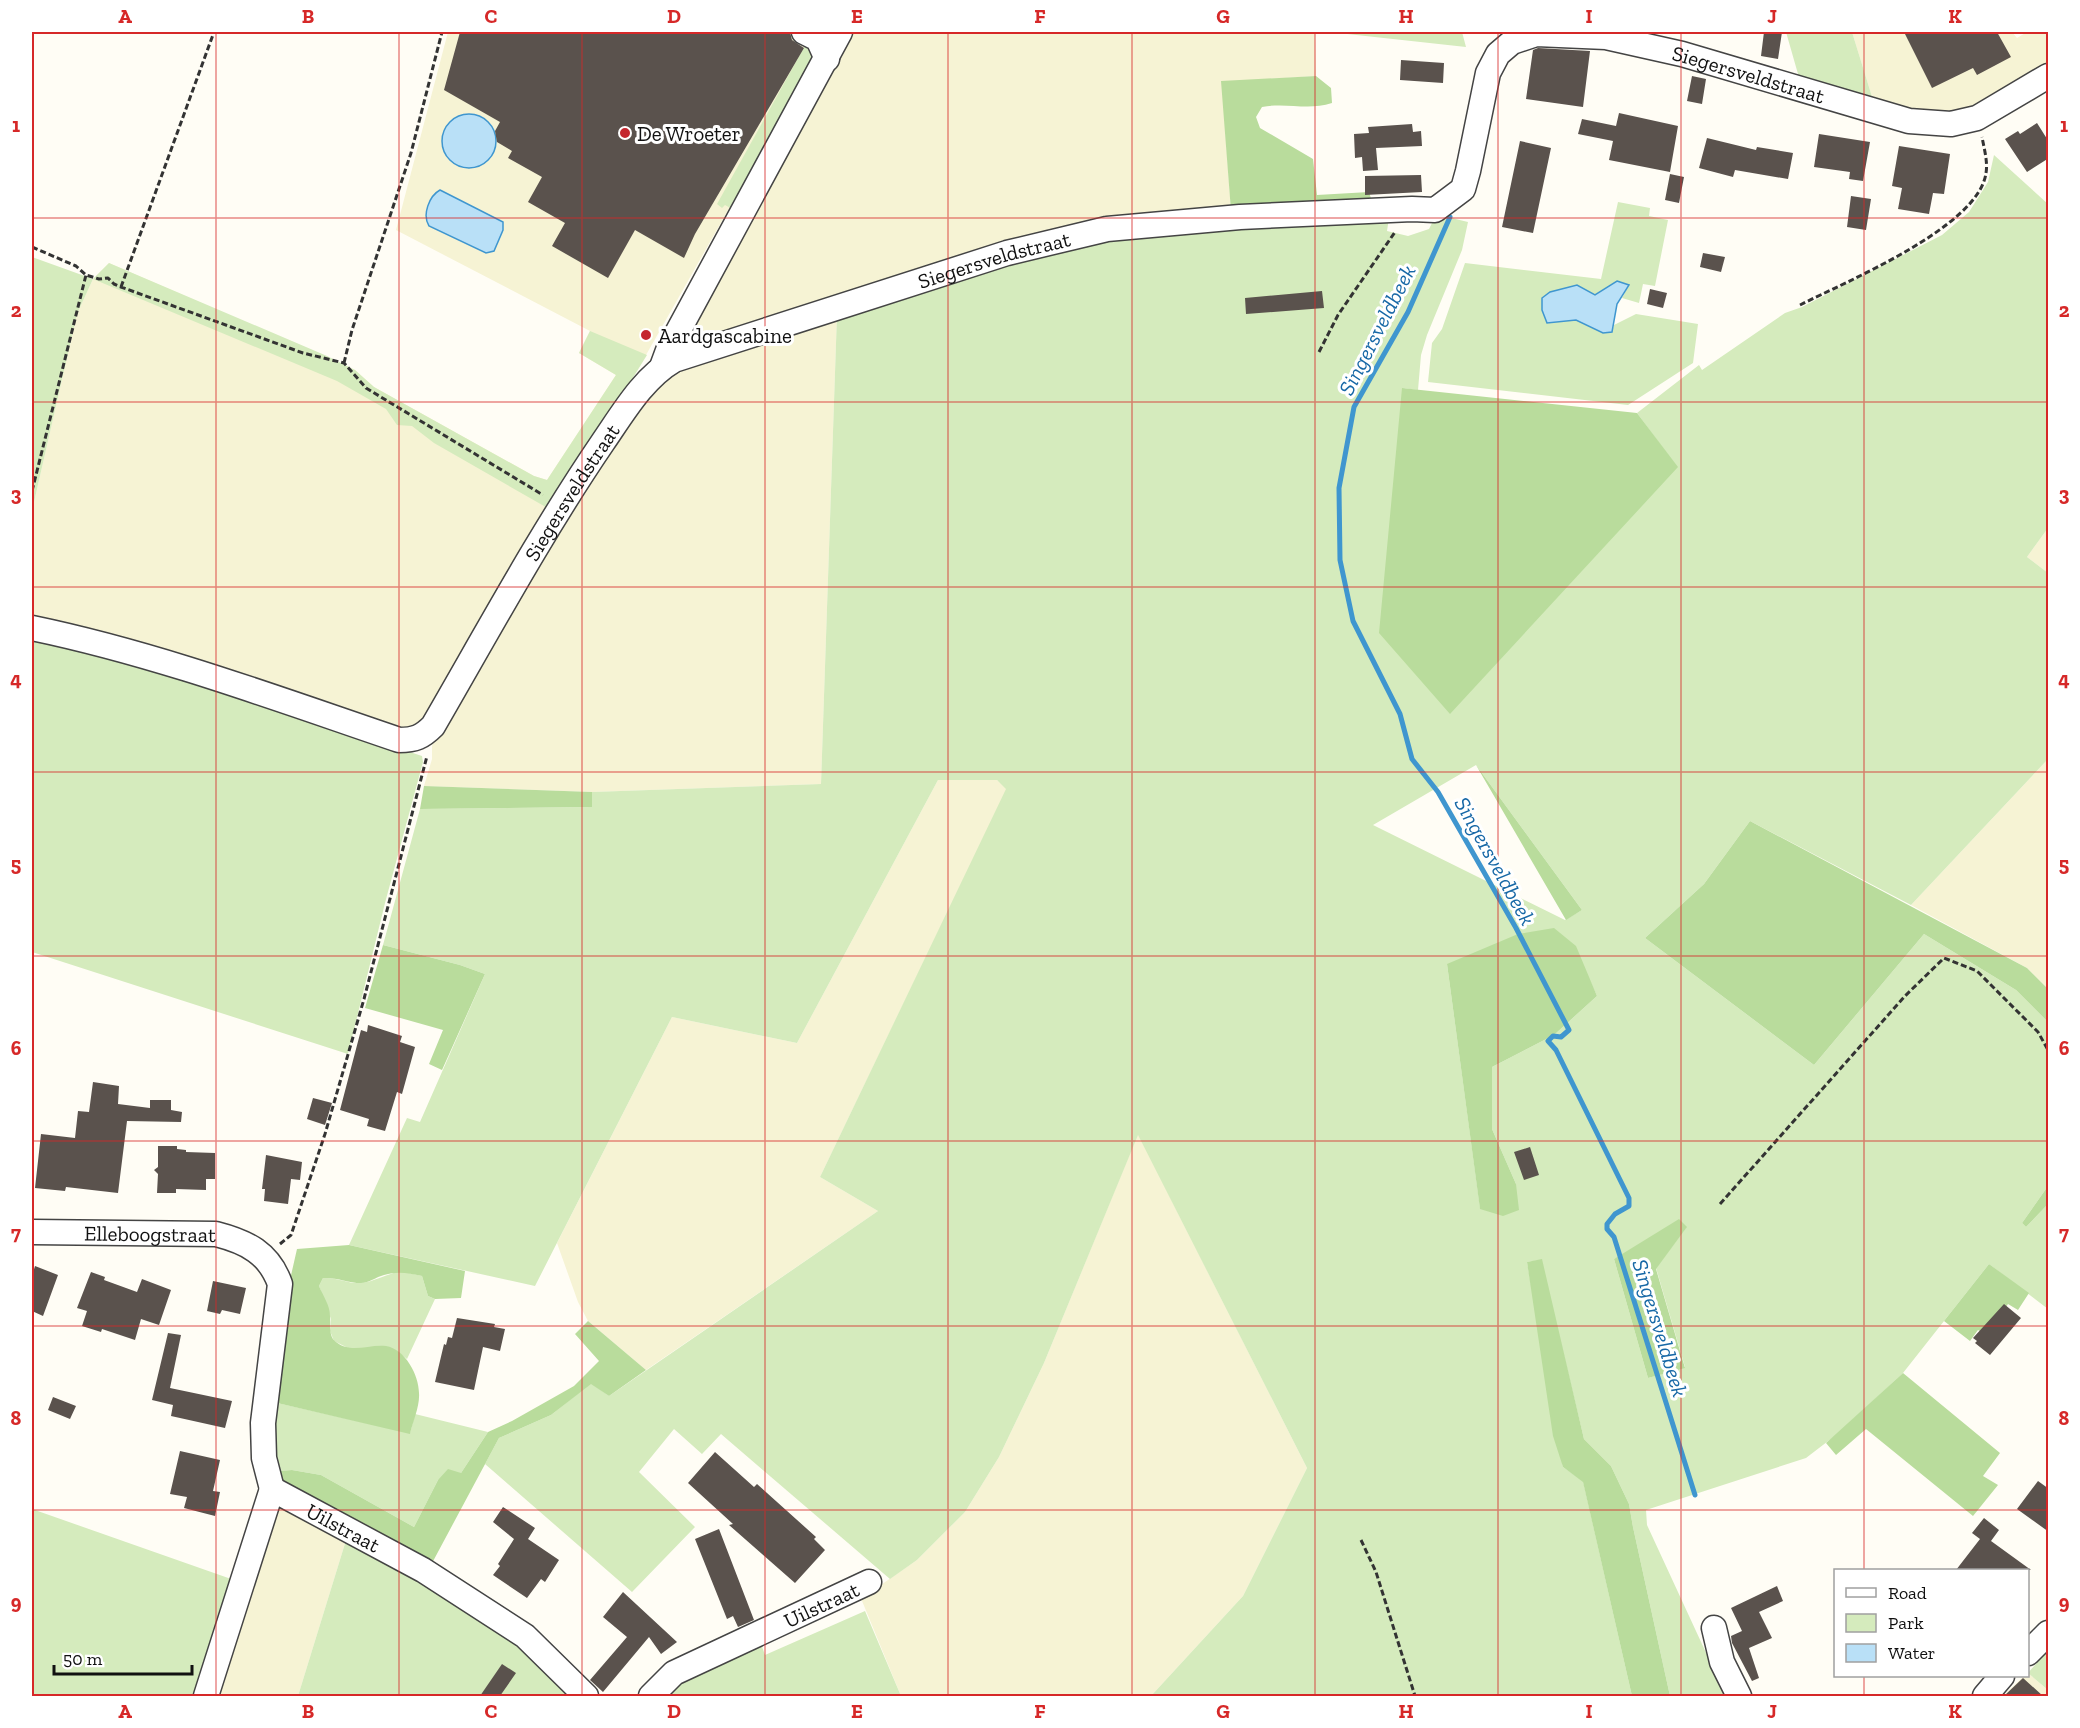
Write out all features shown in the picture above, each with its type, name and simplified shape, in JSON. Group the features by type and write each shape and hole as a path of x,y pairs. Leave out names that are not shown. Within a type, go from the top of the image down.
{"street":[{"path":"804,32 818,39 827,59"},
{"path":"662,367 669,348 840,32"},
{"name":"Siegersveldstraat","path":"423,737 433,726 560,505 623,413 662,367 686,356 1007,253 1107,229 1240,217 1412,209 1435,210 1463,189 1488,73 1498,54 1512,42 1536,34 1606,37 1682,54 1909,121 1951,124 1977,118 2049,76"},
{"path":"32,628 83,639 223,680 399,740 413,741 423,737"},
{"name":"Elleboogstraat","path":"32,1232 216,1234 239,1240 265,1257"},
{"path":"206,1696 272,1489 264,1458 263,1423 280,1284 275,1270 265,1257"},
{"name":"Uilstraat","path":"272,1489 423,1570 525,1636 586,1696"},
{"name":"Uilstraat","path":"651,1696 674,1673 869,1582"},
{"path":"1714,1628 1722,1662 1738,1696"},
{"path":"2029,1652 2049,1633"},
{"path":"1985,1696 2001,1677"}],"path":[{"path":"121,287 214,32"},
{"path":"344,363 352,330 411,153 442,32"},
{"path":"1800,305 1926,240 1951,222 1974,200 1986,174 1983,138 1977,118"},
{"path":"1319,352 1338,315 1412,209"},
{"path":"32,247 76,266 86,274 99,279 108,278 121,287 303,353 344,363 366,388 560,505"},
{"path":"32,490 86,274"},
{"path":"265,1257 291,1235 325,1134 428,760 423,737"},
{"path":"1720,1204 1905,996 1944,958 1977,971 2038,1032 2049,1050"},
{"path":"1361,1540 1376,1572 1415,1696"}],"shaded area":[{"path":"448,32 829,32 646,355 428,718 405,733 32,623 32,511 77,314 93,279 109,263 355,370 374,387 534,476 547,480 616,375 579,353 590,331 396,230"},
{"path":"850,32 1315,32 1316,76 1222,82 1231,211 679,350 836,64"},
{"path":"1852,32 2012,32 2017,38 2027,32 2048,32 2048,65 1972,110 1953,113 1912,111 1873,100"},
{"path":"837,314 821,784 592,792 424,786 432,759 432,746 439,728 627,414 671,374"},
{"path":"2048,528 2048,573 2027,557"},
{"path":"2048,759 2048,989 2027,968 1911,905"},
{"path":"938,780 997,780 1007,789 820,1177 878,1211 646,1370 588,1321 578,1302 557,1243 672,1017 797,1043"},
{"path":"1138,1134 1307,1468 1243,1596 1151,1696 901,1696 860,1596 875,1589 917,1560 965,1512 999,1457 1044,1363"},
{"path":"280,1506 347,1537 298,1696 212,1696 277,1508"},
{"path":"2029,1674 2048,1690 2048,1696 2003,1696 2023,1677 2029,1677"}],"green space":[{"path":"1329,32 1462,32 1466,47"},
{"path":"1786,32 1852,32 1873,100 1800,81"},
{"path":"807,42 819,57 741,214 725,205 722,208 717,204"},
{"path":"1316,76 1331,88 1332,103 1314,106 1262,107 1256,117 1260,128 1313,159 1317,195 1369,192 1373,205 1231,211 1221,81"},
{"path":"1994,155 2048,204 2048,528 2027,557 2048,573 2048,759 1911,905 1750,821 1704,884 1645,938 1814,1065 1924,934 2016,990 2048,1022 2048,1186 2022,1223 2026,1227 2048,1204 2048,1309 1989,1264 1903,1373 1836,1435 1806,1458 1646,1510 1647,1525 1726,1696 1670,1696 1629,1504 1611,1466 1584,1439 1541,1260 1527,1262 1563,1467 1583,1481 1632,1696 1151,1696 1243,1596 1307,1468 1138,1135 1044,1363 999,1457 965,1512 917,1560 890,1579 721,1434 702,1454 674,1429 639,1472 695,1527 632,1592 485,1464 499,1438 551,1415 591,1383 609,1396 878,1211 820,1177 1006,789 997,780 938,780 797,1043 672,1017 535,1286 349,1245 407,1118 420,1122 485,974 460,965 383,945 420,809 592,807 592,792 821,784 837,314 1095,238 1389,218 1387,231 1408,236 1429,229 1434,219 1443,216 1468,222 1462,250 1427,335 1421,355 1418,390 1402,388 1677,467 1637,413 1699,365 1702,370 1785,313 1802,307 1942,235 1969,212 1988,182","holes":["1476,765 1582,910 1565,920 1373,825","1447,964 1585,970 1597,996 1554,1035 1492,1067 1492,1129 1516,1184 1480,1208","1686,1228 1656,1268 1685,1367 1648,1378 1614,1259"]},
{"path":"1618,202 1650,208 1649,216 1668,220 1655,286 1643,284 1639,303 1622,298 1629,285 1617,282 1595,295 1577,285 1547,323 1576,320 1612,332 1614,325 1636,314 1698,324 1693,363 1628,405 1428,382 1432,343 1442,329 1465,263 1601,279"},
{"path":"32,257 93,279 77,314 32,511"},
{"path":"109,263 327,356 355,370 374,387 534,476 547,480 616,375 579,353 590,331 647,355 551,510 434,443 412,426 397,425 386,409 337,381 93,279"},
{"path":"1402,388 1637,413 1678,467 1450,714 1379,633"},
{"path":"32,633 95,648 422,756 423,762 348,1054 32,952"},
{"path":"1476,765 1582,910 1566,920"},
{"path":"424,786 592,792 592,807 420,809"},
{"path":"1750,821 2027,968 2048,989 2048,1022 2016,990 1924,934 1814,1065 1645,938 1704,884"},
{"path":"1554,928 1576,946 1597,996 1554,1035 1492,1067 1492,1129 1516,1184 1519,1210 1503,1216 1480,1209 1447,964 1518,934"},
{"path":"383,945 460,965 485,974 442,1070 429,1064 443,1030 365,1008"},
{"path":"2048,1186 2048,1204 2026,1227 2022,1223"},
{"path":"1679,1219 1687,1227 1656,1269 1685,1368 1648,1378 1614,1259"},
{"path":"349,1245 465,1271 461,1298 435,1299 428,1296 422,1276 403,1273 389,1274 361,1283 323,1278 319,1286 329,1308 333,1340 342,1346 354,1348 386,1346 393,1348 410,1364 417,1378 419,1398 410,1434 273,1402 287,1293 297,1249"},
{"path":"1542,1259 1584,1439 1611,1466 1629,1504 1670,1696 1632,1696 1583,1482 1563,1467 1553,1436 1527,1262"},
{"path":"1989,1264 2029,1293 2018,1310 2008,1304 1987,1335 1978,1330 1970,1341 1944,1321"},
{"path":"400,1271 422,1276 428,1296 435,1299 407,1359 397,1351 348,1348 334,1341 330,1331 331,1319 319,1286 323,1278 362,1283"},
{"path":"588,1321 646,1370 609,1396 591,1384 551,1415 499,1438 431,1565 284,1487 278,1471 292,1470 321,1475 414,1527 438,1480 448,1469 461,1473 488,1432 574,1386 599,1361 575,1334"},
{"path":"1903,1373 2000,1453 1983,1476 1998,1485 1973,1516 1866,1429 1836,1455 1826,1443"},
{"path":"273,1402 410,1433 415,1414 488,1432 461,1473 438,1480 414,1527 321,1475 292,1470 278,1471 273,1452"},
{"path":"32,1509 234,1580 197,1696 32,1696"},
{"path":"347,1537 416,1577 513,1641 575,1696 298,1696"},
{"path":"865,1611 901,1696 660,1696 662,1692 760,1641 765,1655"},
{"path":"2048,1650 2048,1690 2029,1672"}],"water":[{"path":"469,114 479,116 488,122 494,131 496,141 494,151 488,160 479,166 469,168 459,166 450,160 444,151 442,141 444,131 450,122 459,116"},
{"path":"440,190 503,222 503,230 494,251 486,253 429,226 426,217 428,206"},
{"path":"1617,281 1629,285 1617,304 1612,332 1603,333 1576,320 1547,323 1542,310 1542,298 1550,292 1577,285 1595,295"}],"building":[{"name":"De Wroeter","path":"460,32 790,32 792,40 804,48 695,234 684,258 635,230 608,278 552,246 565,223 528,202 542,177 508,158 512,151 497,142 495,131 500,122 444,90"},
{"path":"1764,32 1782,32 1778,59 1761,56"},
{"path":"1904,32 1997,32 2011,57 1977,75 1973,68 1932,88"},
{"path":"1538,48 1590,51 1583,107 1526,99 1533,50"},
{"path":"1401,60 1444,63 1443,83 1400,80"},
{"path":"1692,76 1706,79 1702,104 1687,101"},
{"path":"1619,113 1678,126 1670,172 1609,160 1613,141 1578,134 1582,119 1616,126"},
{"path":"2037,123 2049,142 2049,158 2027,172 2005,139 2018,131 2020,134"},
{"path":"1412,124 1413,132 1421,131 1422,146 1376,148 1378,170 1363,171 1362,157 1355,158 1354,134 1369,133 1368,127"},
{"path":"1819,134 1870,142 1863,181 1849,179 1850,172 1814,167"},
{"path":"1707,138 1756,150 1757,147 1793,153 1788,179 1735,170 1733,177 1699,168"},
{"path":"1520,141 1551,148 1533,233 1502,227"},
{"path":"1899,146 1950,154 1944,194 1933,193 1929,214 1898,209 1902,188 1892,186"},
{"path":"1670,174 1684,177 1679,203 1665,200"},
{"path":"1421,175 1422,192 1365,195 1365,176"},
{"path":"1851,196 1871,199 1866,230 1847,227"},
{"path":"1703,253 1725,257 1721,272 1700,267"},
{"path":"1650,289 1667,293 1663,308 1647,304"},
{"path":"1322,291 1324,308 1246,314 1245,298"},
{"path":"368,1025 402,1036 400,1042 415,1047 402,1094 397,1092 385,1131 367,1126 369,1119 340,1110 361,1030 367,1032"},
{"path":"93,1082 119,1086 118,1104 150,1108 150,1100 171,1100 171,1110 182,1112 181,1122 127,1121 118,1193 66,1187 65,1191 35,1188 41,1134 75,1138 78,1111 89,1112"},
{"path":"313,1098 332,1103 325,1125 307,1119"},
{"path":"158,1146 177,1146 177,1149 186,1150 186,1152 215,1153 215,1179 206,1179 206,1190 176,1189 176,1193 157,1193 158,1174 154,1170 158,1167"},
{"path":"1530,1147 1539,1175 1524,1180 1514,1152"},
{"path":"266,1155 302,1162 300,1180 291,1179 288,1204 264,1201 265,1189 262,1189"},
{"path":"35,1266 58,1275 43,1316 32,1311 32,1276"},
{"path":"91,1272 105,1277 104,1280 137,1292 142,1279 171,1290 159,1325 141,1319 135,1340 102,1329 101,1332 82,1326 87,1311 77,1308"},
{"path":"213,1281 246,1288 240,1314 222,1310 220,1314 207,1311"},
{"path":"2004,1304 2021,1318 1990,1355 1975,1343 1977,1341 1973,1338"},
{"path":"457,1318 495,1324 494,1327 505,1329 500,1351 483,1347 474,1390 435,1382 444,1344 446,1345 448,1337 452,1338"},
{"path":"168,1333 181,1335 170,1388 232,1401 225,1428 171,1416 173,1405 152,1400"},
{"path":"53,1397 76,1406 70,1419 48,1410"},
{"path":"180,1451 220,1460 213,1491 220,1492 215,1516 184,1508 187,1497 170,1494"},
{"path":"715,1452 754,1487 757,1484 816,1537 814,1539 825,1550 795,1583 729,1525 733,1524 688,1483"},
{"path":"2038,1481 2049,1489 2049,1532 2017,1509"},
{"path":"503,1507 535,1528 528,1539 559,1560 545,1582 541,1579 527,1598 493,1575 514,1539 493,1522"},
{"path":"1984,1518 1999,1530 1991,1541 2031,1570 1957,1569 1980,1539 1972,1533"},
{"path":"719,1529 754,1620 738,1627 733,1616 727,1619 695,1539"},
{"path":"1777,1586 1783,1601 1759,1612 1772,1638 1749,1648 1759,1678 1752,1681 1732,1643 1731,1636 1742,1631 1731,1608"},
{"path":"623,1592 677,1642 661,1654 649,1637 603,1692 590,1680 627,1637 603,1617"},
{"path":"502,1664 516,1673 500,1696 480,1696"},
{"path":"2023,1678 2043,1696 2004,1696"}],"waterway":[{"name":"Singersveldbeek","path":"1450,217 1408,312 1354,407 1339,488 1340,560 1353,621 1400,714 1412,759 1438,792 1516,928 1569,1030 1561,1037 1553,1036 1548,1041 1556,1050 1629,1198 1629,1206 1615,1214 1607,1224 1607,1229 1614,1237 1695,1495"}],"place":[{"name":"De Wroeter","path":"625,133"},
{"name":"Aardgascabine","path":"646,335"}]}
